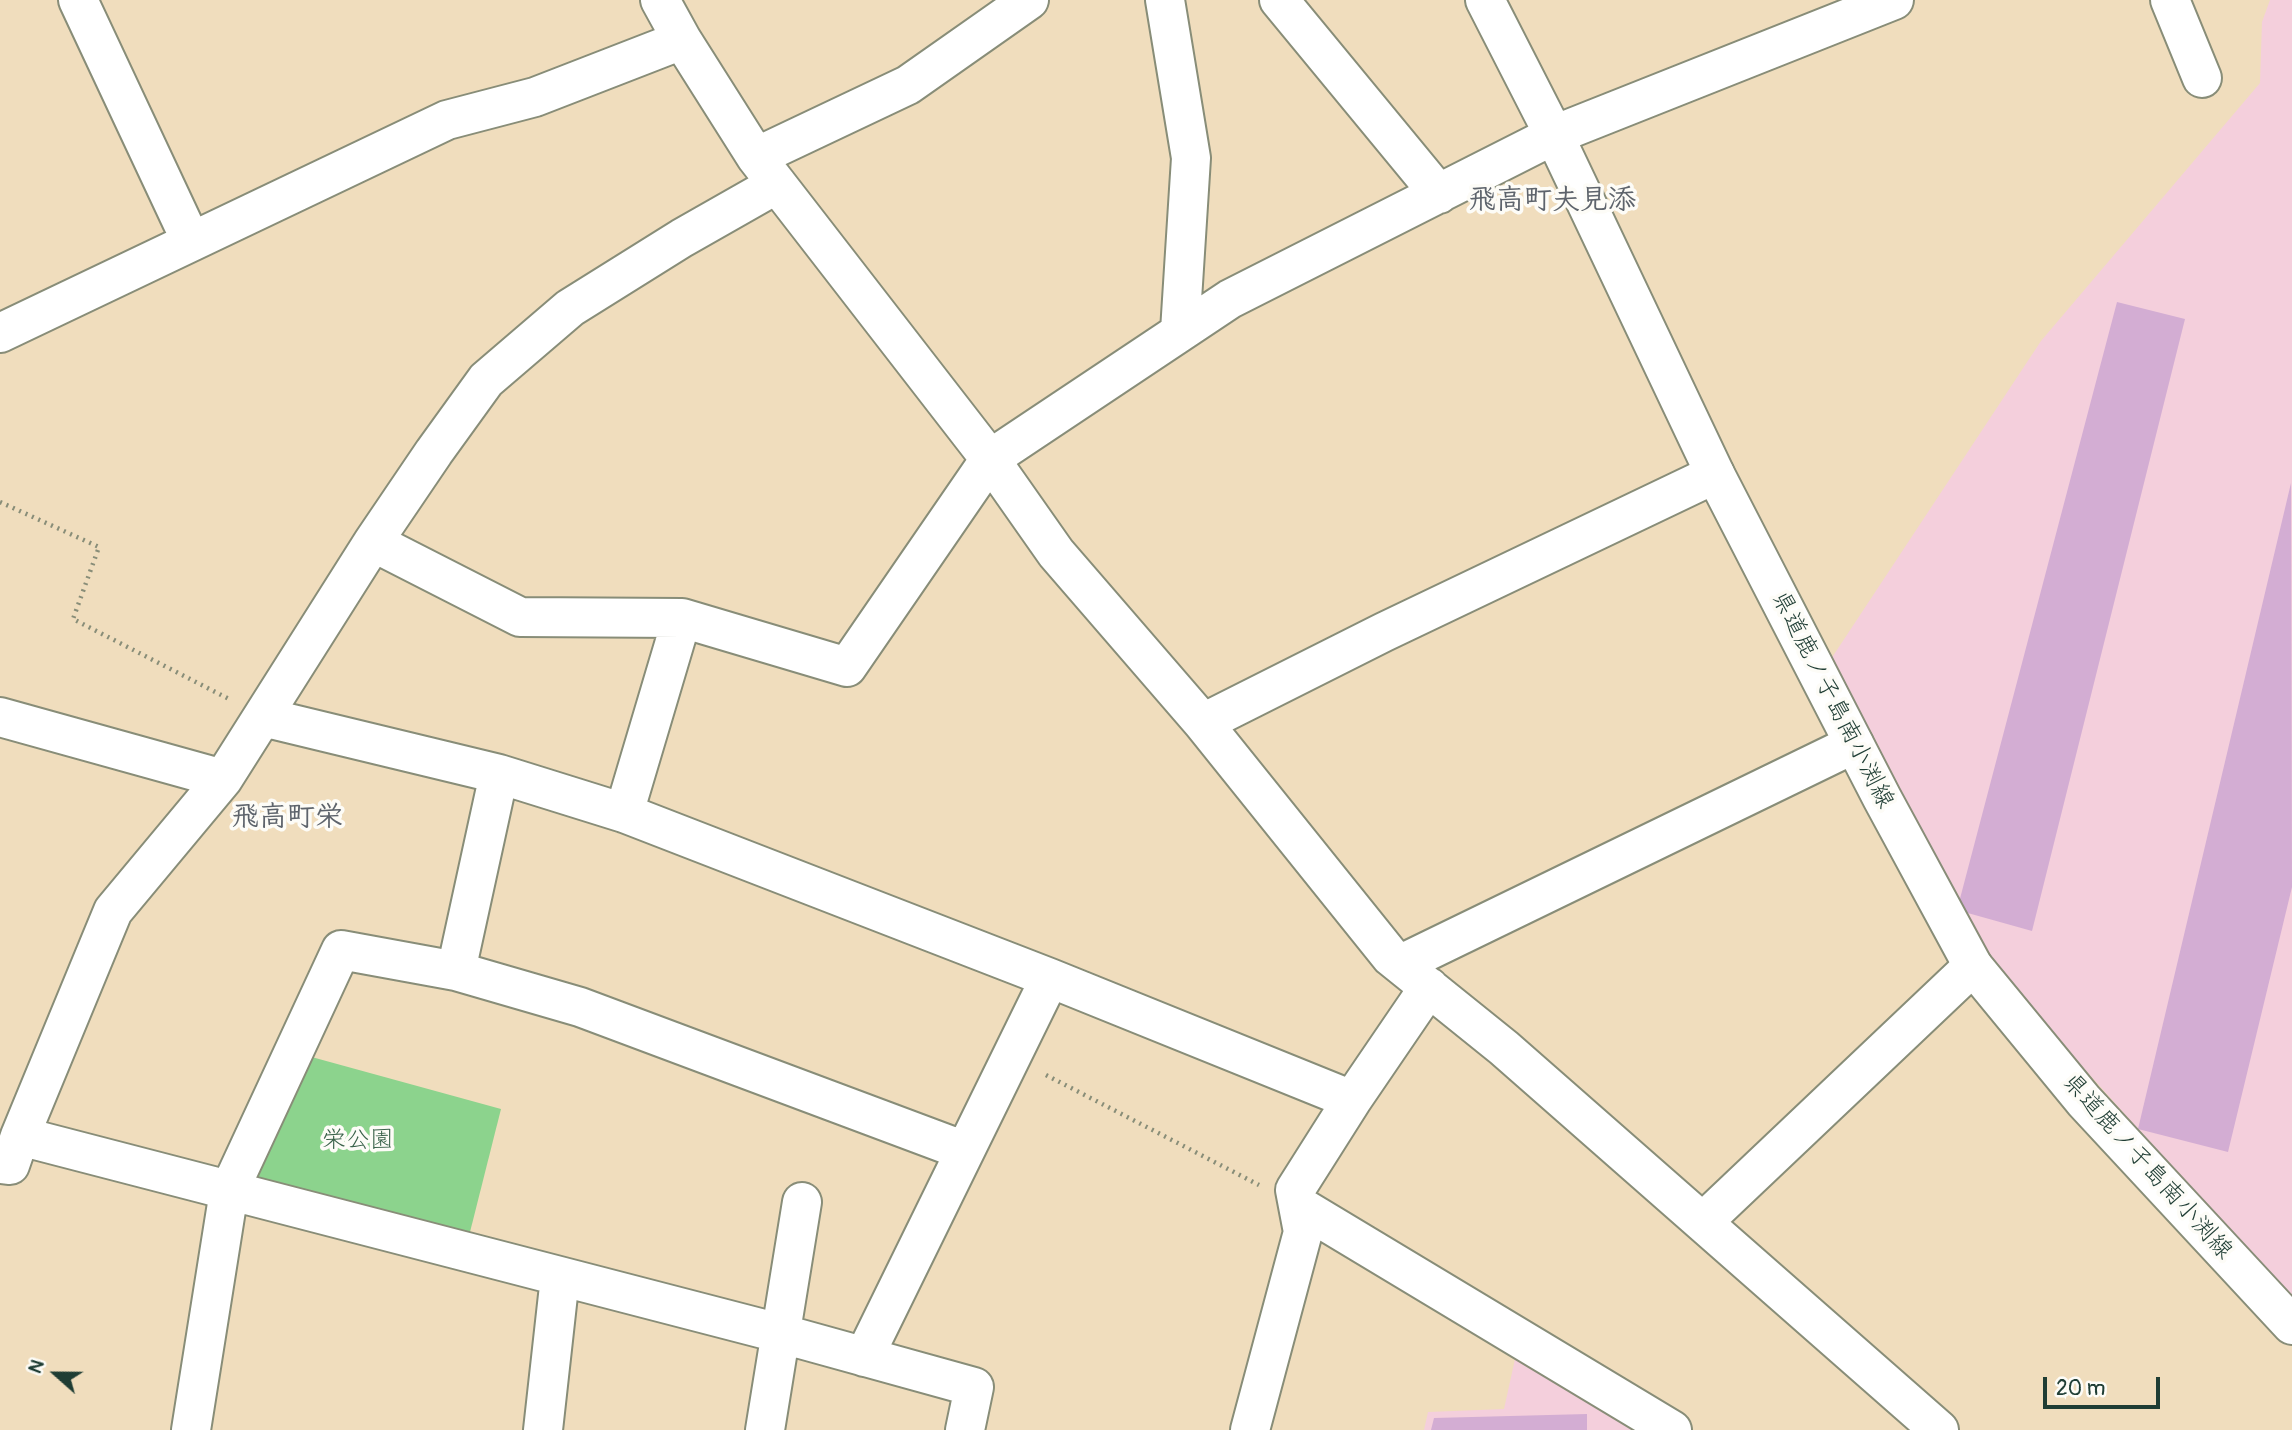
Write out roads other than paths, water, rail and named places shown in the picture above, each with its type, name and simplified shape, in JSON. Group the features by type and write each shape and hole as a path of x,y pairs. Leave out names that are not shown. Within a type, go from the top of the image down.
{"street":[{"path":"78,0 191,241"},
{"path":"660,0 682,40 767,171 990,459 1056,552 1203,723 1391,957 1504,1048 1939,1430"},
{"path":"965,1430 974,1387 779,1333 229,1191 10,1150 113,911 222,779 373,542 433,452 486,380 570,308 682,238 767,171 908,85 1029,0"},
{"path":"1165,0 1191,158 1180,331"},
{"path":"1279,0 1438,194"},
{"name":"県道鹿ノ子島南小渕線","path":"1485,0 1554,135 1715,474 1854,744 1973,966 2084,1101 2292,1325"},
{"path":"373,542 520,617 682,618 847,667 990,459 1230,299 1554,135 1894,0"},
{"path":"2170,0 2203,78"},
{"path":"0,333 447,120 534,97 682,40"},
{"path":"1203,723 1384,632 1715,474"},
{"path":"624,813 682,618"},
{"path":"0,717 222,779"},
{"path":"263,717 499,774 624,813 1050,978 1352,1100"},
{"path":"1250,1430 1303,1232 1295,1190 1352,1100 1415,976 1854,744"},
{"path":"456,971 499,774"},
{"path":"191,1430 229,1191 341,950 456,971 580,1007 965,1151"},
{"path":"1703,1223 1973,966"},
{"path":"864,1357 1050,978"},
{"path":"765,1430 802,1202"},
{"path":"1297,1205 1672,1430"},
{"path":"543,1430 560,1277"}],"district":[{"name":"飛高町夫見添","path":"1552,201"},
{"name":"飛高町栄","path":"287,818"}],"park label":[{"name":"栄公園","path":"358,1141"}]}
